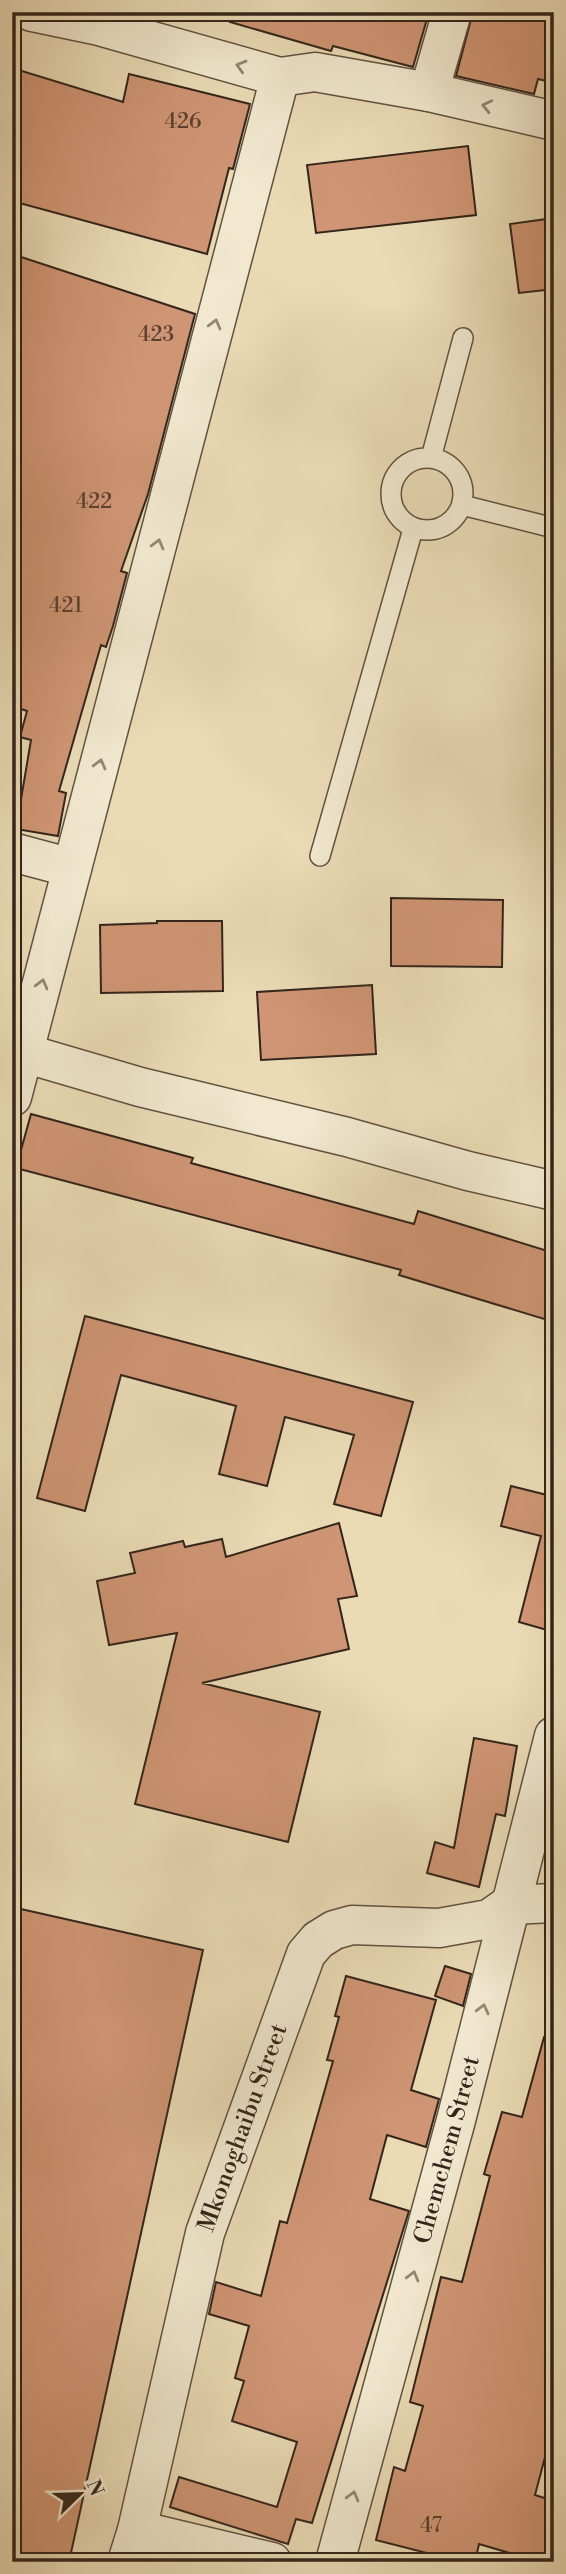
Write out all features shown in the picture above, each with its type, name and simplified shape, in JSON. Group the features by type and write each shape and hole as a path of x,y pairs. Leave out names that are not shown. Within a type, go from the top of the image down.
{"street":[{"path":"32,12 101,19 280,77 315,72 429,92 554,121"},
{"path":"429,92 452,12"},
{"path":"12,1097 280,77"},
{"path":"12,852 72,868"},
{"path":"24,1053 140,1087 554,1191"},
{"name":"Chemchem Street","path":"335,2562 456,2120 554,1735"},
{"name":"Mkonoghaibu Street","path":"132,2546 205,2233 306,1954 318,1940 334,1930 352,1925 439,1928 489,1919 509,1905 554,1903"},
{"path":"132,2546 272,2562"}],"lane":[{"path":"431,458 463,338"},
{"path":"431,458 453,469 460,480 462,505 454,519 443,527 428,531 413,529 401,520 393,508 390,492 394,478 403,466 416,459 431,458"},
{"path":"462,505 554,528"},
{"path":"320,856 413,529"}],"building":[{"path":"231,12 429,12 413,67 333,46 331,51 230,22"},
{"path":"473,12 554,12 554,83 538,79 534,94 456,76"},
{"path":"12,68 123,102 129,74 250,104 233,169 229,168 207,254 12,201"},
{"path":"468,146 476,215 316,233 307,165"},
{"path":"554,218 554,289 519,293 510,224"},
{"path":"12,254 195,314 148,494 121,571 127,573 113,626 106,647 101,645 59,791 66,793 58,836 16,829 31,740 20,737 27,711 12,706"},
{"path":"391,898 503,900 502,967 391,966"},
{"path":"157,921 222,921 223,991 101,993 100,925"},
{"path":"372,985 376,1054 261,1060 257,992"},
{"path":"31,1114 193,1158 191,1163 414,1224 418,1211 554,1253 554,1322 399,1275 401,1270 16,1168"},
{"path":"85,1316 413,1402 381,1516 334,1504 354,1435 285,1417 267,1486 219,1474 236,1406 121,1375 85,1511 37,1498"},
{"path":"511,1486 554,1499 554,1632 519,1622 541,1536 501,1526"},
{"path":"339,1523 357,1596 338,1599 349,1649 202,1683 320,1712 288,1842 135,1804 177,1633 109,1645 97,1581 135,1573 130,1553 183,1541 185,1547 222,1539 226,1557"},
{"path":"474,1738 517,1746 505,1816 496,1814 479,1887 427,1873 435,1842 454,1848"},
{"path":"12,1907 203,1950 69,2562 12,2562"},
{"path":"445,1966 471,1974 463,2006 435,1996"},
{"path":"346,1976 436,2000 411,2090 439,2099 426,2147 387,2135 370,2199 409,2211 312,2523 296,2519 288,2544 170,2507 179,2477 277,2507 297,2442 232,2421 244,2381 235,2378 249,2326 209,2314 216,2282 261,2296 280,2221 287,2223 333,2061 327,2060 339,2017 335,2016"},
{"path":"544,2037 554,2038 554,2423 535,2495 554,2501 554,2562 540,2562 479,2544 475,2562 462,2562 376,2540 394,2467 405,2471 423,2406 410,2402 441,2277 462,2282 490,2176 484,2174 502,2112 522,2117"}]}
